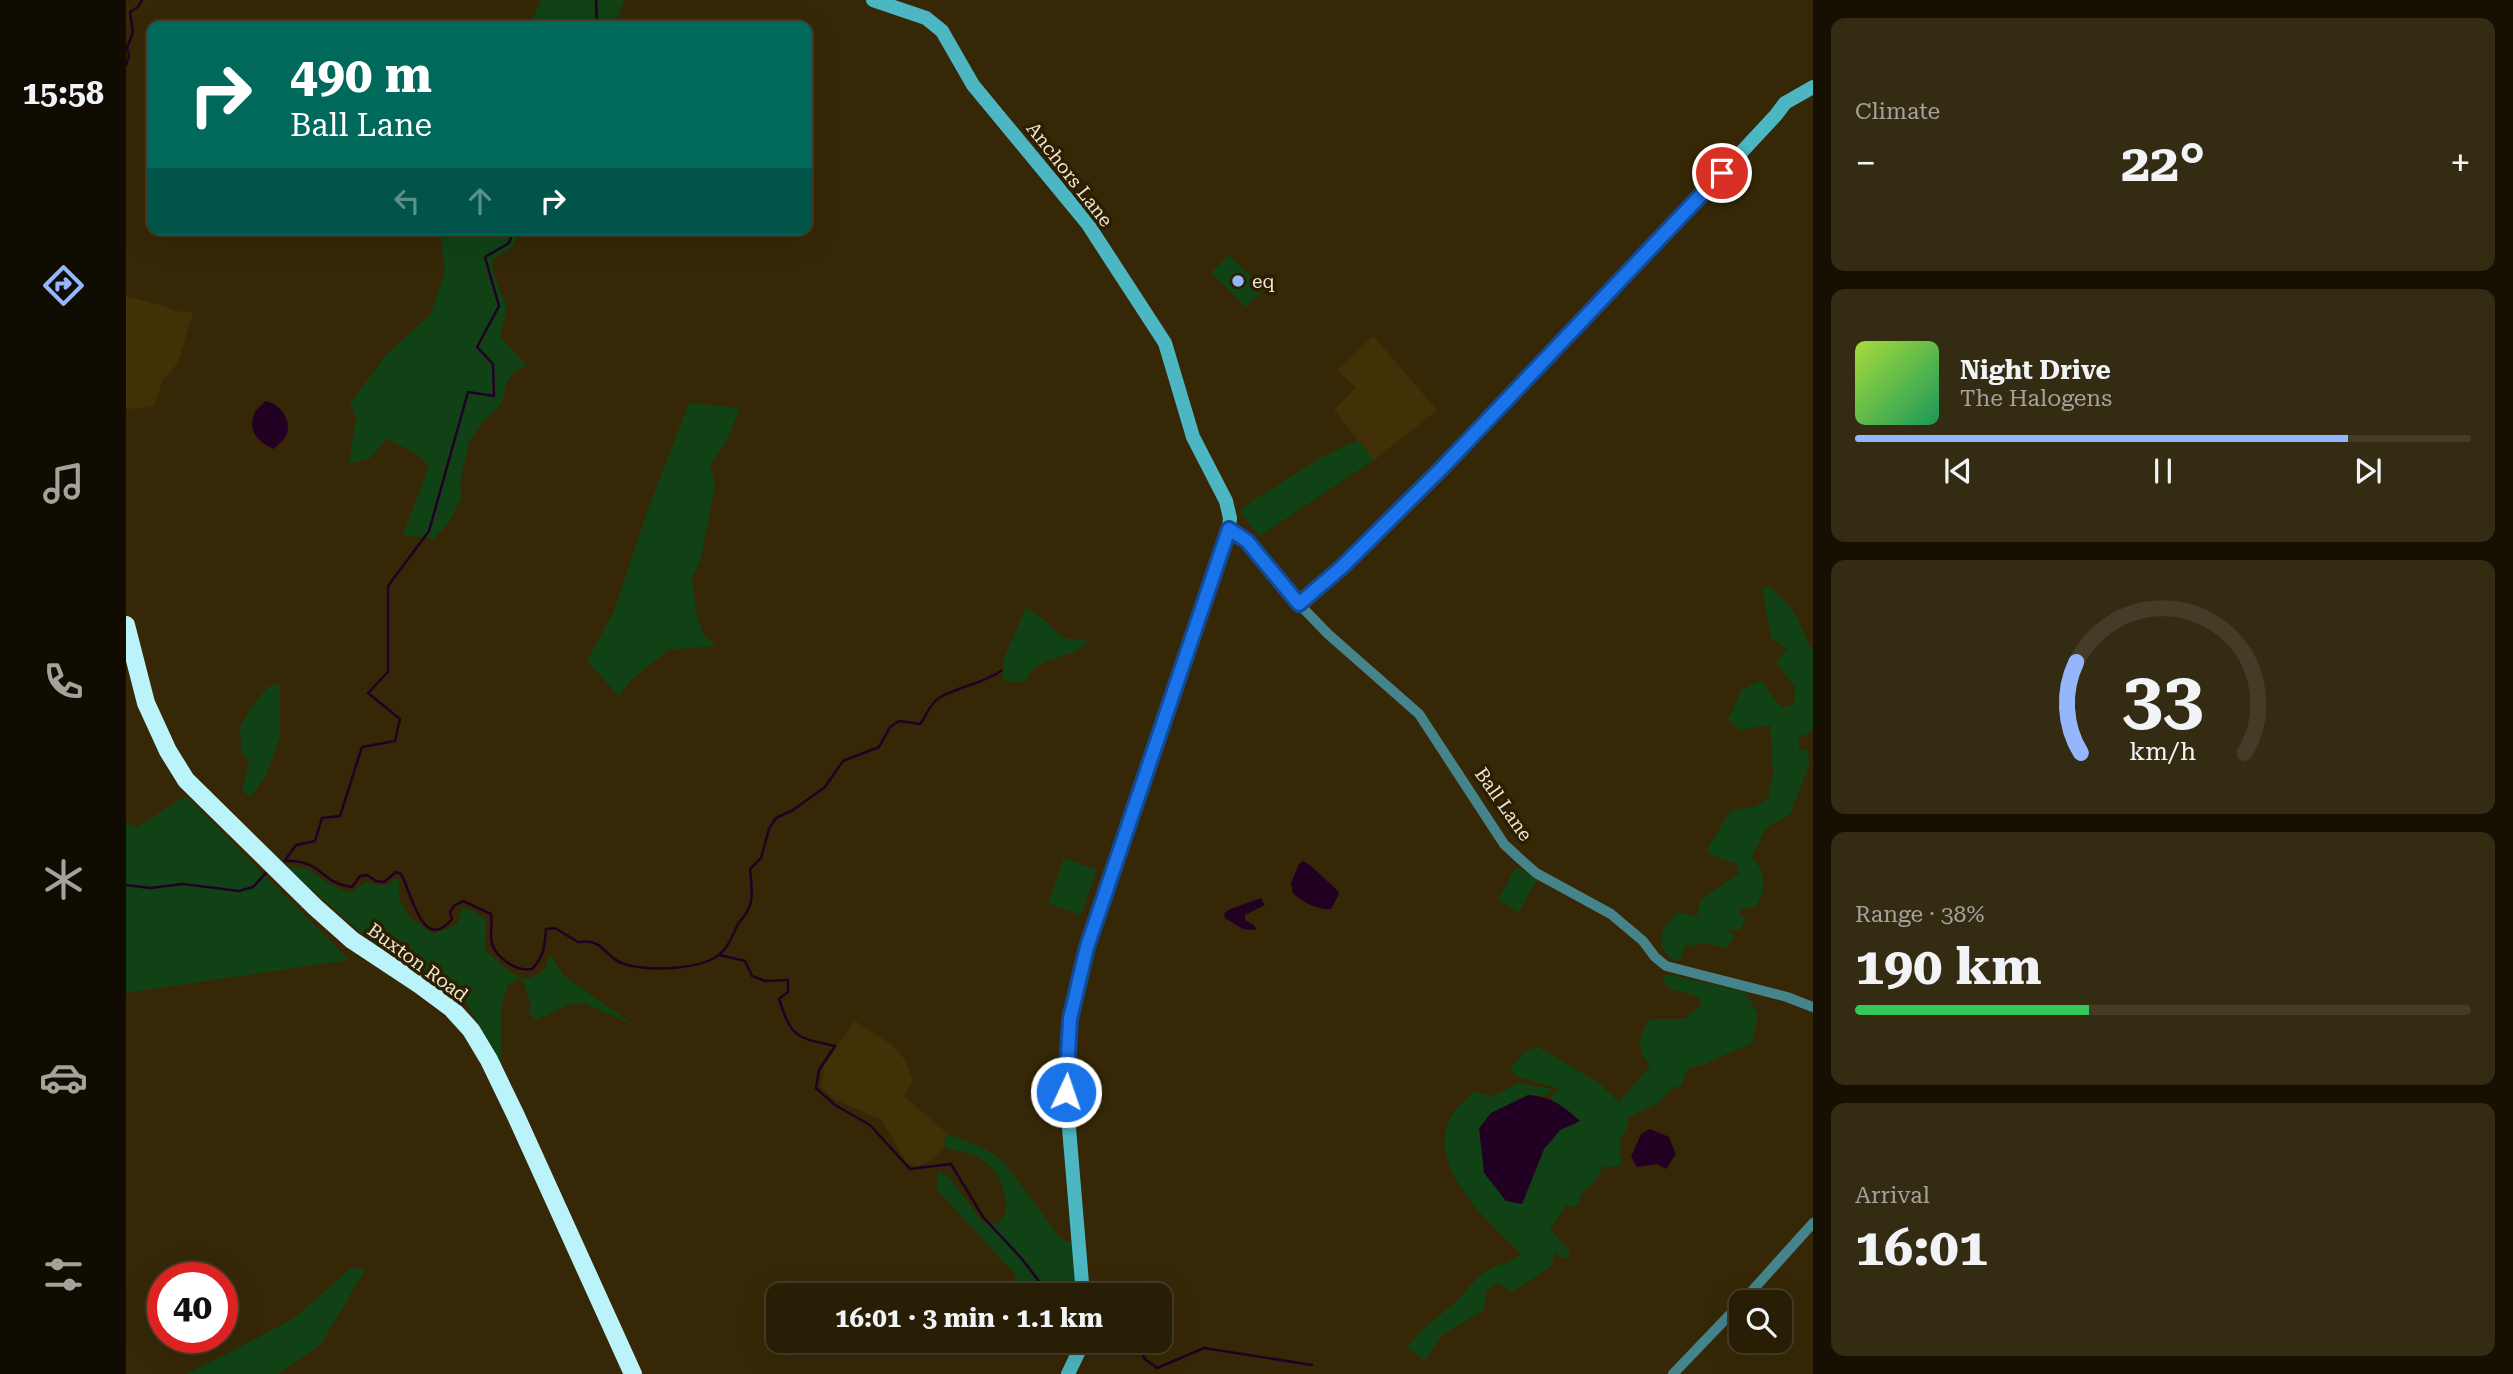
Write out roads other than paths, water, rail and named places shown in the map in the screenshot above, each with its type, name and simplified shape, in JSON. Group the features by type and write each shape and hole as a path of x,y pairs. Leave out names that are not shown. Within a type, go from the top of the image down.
{"highway":[{"name":"Buxton Road","path":"126,625 146,703 168,751 186,780 352,940 451,1008 471,1030 489,1060 633,1374"}],"street":[{"name":"Anchors Lane","path":"873,0 926,18 942,31 973,85 1081,215 1165,343 1193,437 1226,501 1230,518 1229,529"},
{"path":"1299,604 1343,566 1485,424 1776,116 1785,103 1813,87"},
{"path":"1082,1283 1066,1092 1070,1019 1088,944 1229,529"},
{"name":"Ball Lane","path":"1229,529 1247,541 1299,604 1328,634 1419,714 1504,844 1536,873 1611,915 1643,941 1666,966 1813,1007"},
{"path":"1754,1290 1813,1223"},
{"path":"1674,1374 1729,1317"},
{"path":"1068,1374 1078,1353"}],"waterway":[{"path":"126,65 129,56 127,48 133,32 130,12 138,7 142,0"},
{"path":"596,0 597,21"},
{"path":"286,859 296,845 315,841 322,818 340,816 362,747 395,741 400,719 368,693 388,672 388,586 429,531 468,392 494,396 493,364 477,347 499,306 485,257 509,243 512,235"},
{"path":"285,861 307,864 334,881 352,887 360,876 367,875 376,881 384,882 396,872 401,874 419,916 425,925 433,929 442,928 452,919 450,912 463,901 491,914 492,944 499,956 518,968 532,969 543,950 546,929 555,928 578,942 599,945 624,964 646,968 675,968 702,963 725,949 748,911 752,893 750,869 761,858 769,829 776,818 793,810 825,787 843,761 879,747 890,727 899,721 920,724 939,698 1001,671"},
{"path":"126,885 150,888 183,884 239,891 253,887 266,873"},
{"path":"720,955 745,961 752,976 765,981 788,980 788,992 779,999 792,1029 804,1038 835,1046 819,1070 816,1088 835,1105 870,1125 910,1169 951,1164 983,1217 1040,1283"},
{"path":"1142,1353 1157,1368 1204,1348 1312,1365"}],"place":[{"name":"eq","path":"1238,281"}]}
